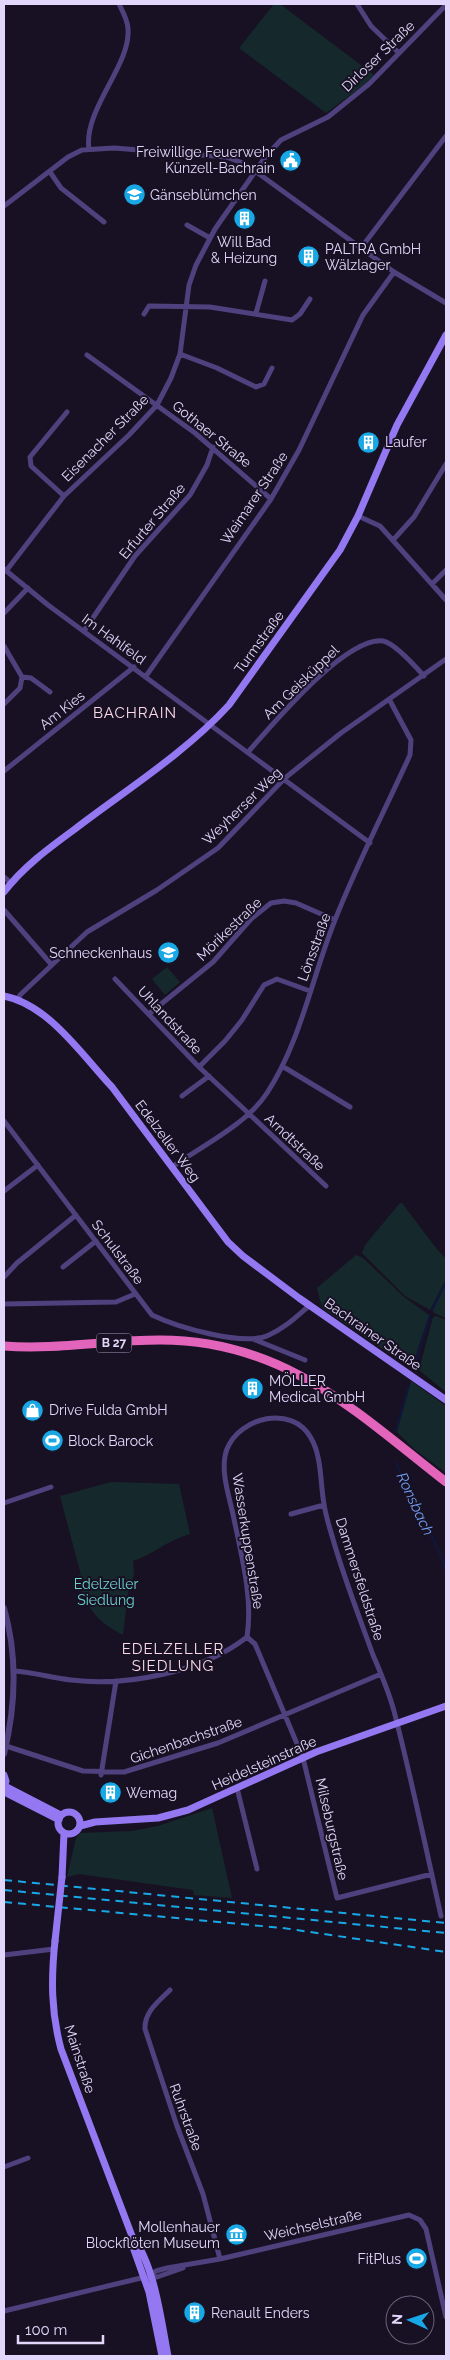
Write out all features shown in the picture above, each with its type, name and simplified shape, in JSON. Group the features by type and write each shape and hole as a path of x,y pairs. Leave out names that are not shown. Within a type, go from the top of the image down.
{"highway":[{"name":"B 27","path":"4,1346 44,1347 160,1340 224,1347 278,1364 325,1388 446,1482"}],"main road":[{"name":"Turmstraße","path":"4,892 29,865 210,724 229,705 340,550 358,516 397,425 446,335"},
{"name":"Edelzeller Weg","path":"4,996 18,1000 42,1012 112,1087 228,1242 243,1256 310,1305"},
{"name":"Bachrainer Straße","path":"310,1305 446,1400"},
{"name":"Heidelsteinstraße","path":"80,1822 158,1818 188,1810 303,1758 443,1707"},
{"path":"4,1775 4,1789 60,1818"},
{"path":"70,1812 76,1814 80,1822 76,1832 67,1833 59,1826 60,1818 70,1812"},
{"name":"Mainstraße","path":"67,1833 54,1945 52,2000 55,2026 61,2049 132,2236 138,2244 168,2356"},
{"name":"Mainstraße","path":"147,2277 162,2356"}],"street":[{"path":"89,149 89,129 128,41 128,24 119,4"},
{"path":"357,4 371,26 399,53"},
{"name":"Dirloser Straße","path":"254,171 281,140 335,112 370,84 446,5"},
{"path":"361,248 446,136"},
{"path":"4,206 74,154 89,149 114,148 226,157 243,163 394,272 446,303"},
{"name":"Eisenacher Straße","path":"5,570 64,496 129,435 156,405 171,378 180,354 191,278 210,238 254,171"},
{"path":"50,172 61,188 104,222"},
{"path":"188,225 210,238"},
{"name":"Weimarer Straße","path":"146,676 271,499 299,450 363,315 394,272"},
{"path":"256,313 265,281"},
{"path":"144,314 149,306 188,306 256,313 292,320 300,314 310,299"},
{"path":"180,354 256,386 264,384 272,368"},
{"name":"Gothaer Straße","path":"87,355 213,447 271,499"},
{"path":"64,496 31,466 30,457 67,412"},
{"name":"Erfurter Straße","path":"84,631 135,556 190,495 213,447"},
{"path":"394,539 414,517 446,464"},
{"path":"358,516 380,526 394,539 446,600"},
{"name":"Im Hahlfeld","path":"5,570 84,631 370,842"},
{"path":"432,584 446,570"},
{"path":"4,613 28,588"},
{"name":"Am Geisküppel","path":"249,751 312,684 350,651 368,643 384,641 394,647 424,676"},
{"path":"4,646 22,677 20,688 4,704"},
{"name":"Weyherser Weg","path":"18,1000 20,994 87,932 157,890 218,848 285,778 341,733 446,659"},
{"name":"Am Kies","path":"4,771 134,667"},
{"path":"22,677 31,678 50,692"},
{"name":"Lönsstraße","path":"172,1167 249,1114 267,1094 282,1066 335,920 410,755 412,740 389,699"},
{"path":"4,876 11,883"},
{"name":"Mörikestraße","path":"150,1013 213,962 252,919 271,903 284,901 296,903 335,920"},
{"path":"4,910 51,964"},
{"name":"Uhlandstraße","path":"116,979 199,1067 249,1114"},
{"path":"199,1067 225,1041 242,1020 264,985 277,979 310,991"},
{"path":"282,1066 350,1108"},
{"path":"182,1096 209,1076"},
{"name":"Arndtstraße","path":"249,1114 326,1186"},
{"name":"Schulstraße","path":"4,1121 152,1315 170,1324 198,1331 252,1338 268,1336 291,1322 310,1305"},
{"path":"4,1191 38,1165"},
{"path":"4,1277 29,1252 76,1215"},
{"path":"63,1267 96,1242"},
{"path":"4,1304 116,1302 136,1294"},
{"name":"Schulstraße","path":"252,1338 304,1360"},
{"name":"Wasserkuppenstraße","path":"247,1637 250,1618 247,1589 225,1475 226,1452 231,1440 240,1430 260,1420 275,1418 291,1422 303,1428 311,1439"},
{"name":"Dammersfeldstraße","path":"311,1439 316,1452 324,1505 350,1594 381,1674 397,1725 441,1916"},
{"path":"4,1503 51,1487"},
{"path":"291,1514 324,1505"},
{"path":"4,1608 11,1636 14,1671 13,1708 4,1754"},
{"path":"14,1671 72,1680 116,1681 151,1677 184,1667 234,1647 247,1637 255,1644 303,1758"},
{"name":"Gichenbachstraße","path":"6,1746 83,1771 101,1774 124,1772 218,1743 381,1674"},
{"path":"101,1774 116,1681"},
{"name":"Milseburgstraße","path":"303,1758 337,1898 432,1874"},
{"path":"237,1788 256,1869"},
{"path":"4,1955 54,1945"},
{"name":"Ruhrstraße","path":"170,1990 148,2013 145,2020 145,2029 177,2126 203,2194 220,2259"},
{"path":"4,2167 28,2158"},
{"name":"Weichselstraße","path":"4,2311 147,2277 156,2271 220,2259 408,2215 418,2218 426,2229 446,2316"}],"green space":[{"path":"274,4 280,4 374,75 326,113 239,48"},
{"path":"167,967 180,982 165,995 152,979"},
{"path":"400,1203 402,1203 446,1259 446,1279 430,1310 405,1296 362,1253 365,1245"},
{"path":"356,1255 363,1258 404,1297 429,1315 413,1364 409,1367 322,1308 317,1288"},
{"path":"446,1285 446,1318 434,1313 433,1310"},
{"path":"436,1316 446,1320 446,1392 419,1370 433,1317"},
{"path":"411,1381 446,1406 446,1473 414,1449 397,1432"},
{"name":"Edelzeller Siedlung","path":"111,1482 179,1484 190,1534 133,1561 134,1574 128,1593 123,1635 98,1618 88,1604 75,1577 81,1575 60,1496"},
{"path":"212,1808 232,1898 194,1895 193,1890 79,1874 67,1877 76,1838 80,1833 132,1831 158,1826"}],"waterway":[{"name":"Ronsbach","path":"432,1310 446,1282"},
{"name":"Ronsbach","path":"414,1367 430,1315"},
{"name":"Ronsbach","path":"396,1431 409,1386"},
{"name":"Ronsbach","path":"396,1463 442,1558 446,1572"}],"railway":[{"path":"4,1880 446,1923"},
{"path":"4,1890 446,1933"},
{"path":"4,1902 283,1928 446,1952"}],"place":[{"name":"Freiwillige Feuerwehr Künzell-Bachrain","path":"291,160"},
{"name":"Gänseblümchen","path":"134,195"},
{"name":"Will Bad & Heizung","path":"244,219"},
{"name":"PALTRA GmbH Wälzlager","path":"309,257"},
{"name":"Laufer","path":"369,442"},
{"name":"Schneckenhaus","path":"168,953"},
{"name":"MÖLLER Medical GmbH","path":"253,1389"},
{"name":"Drive Fulda GmbH","path":"33,1410"},
{"name":"Block Barock","path":"52,1441"},
{"name":"Wemag","path":"110,1793"},
{"name":"Mollenhauer Blockflöten Museum","path":"236,2235"},
{"name":"FitPlus","path":"417,2259"},
{"name":"Renault Enders","path":"195,2313"}],"district":[{"name":"BACHRAIN","path":"135,713"},
{"name":"EDELZELLER SIEDLUNG","path":"173,1658"}]}
